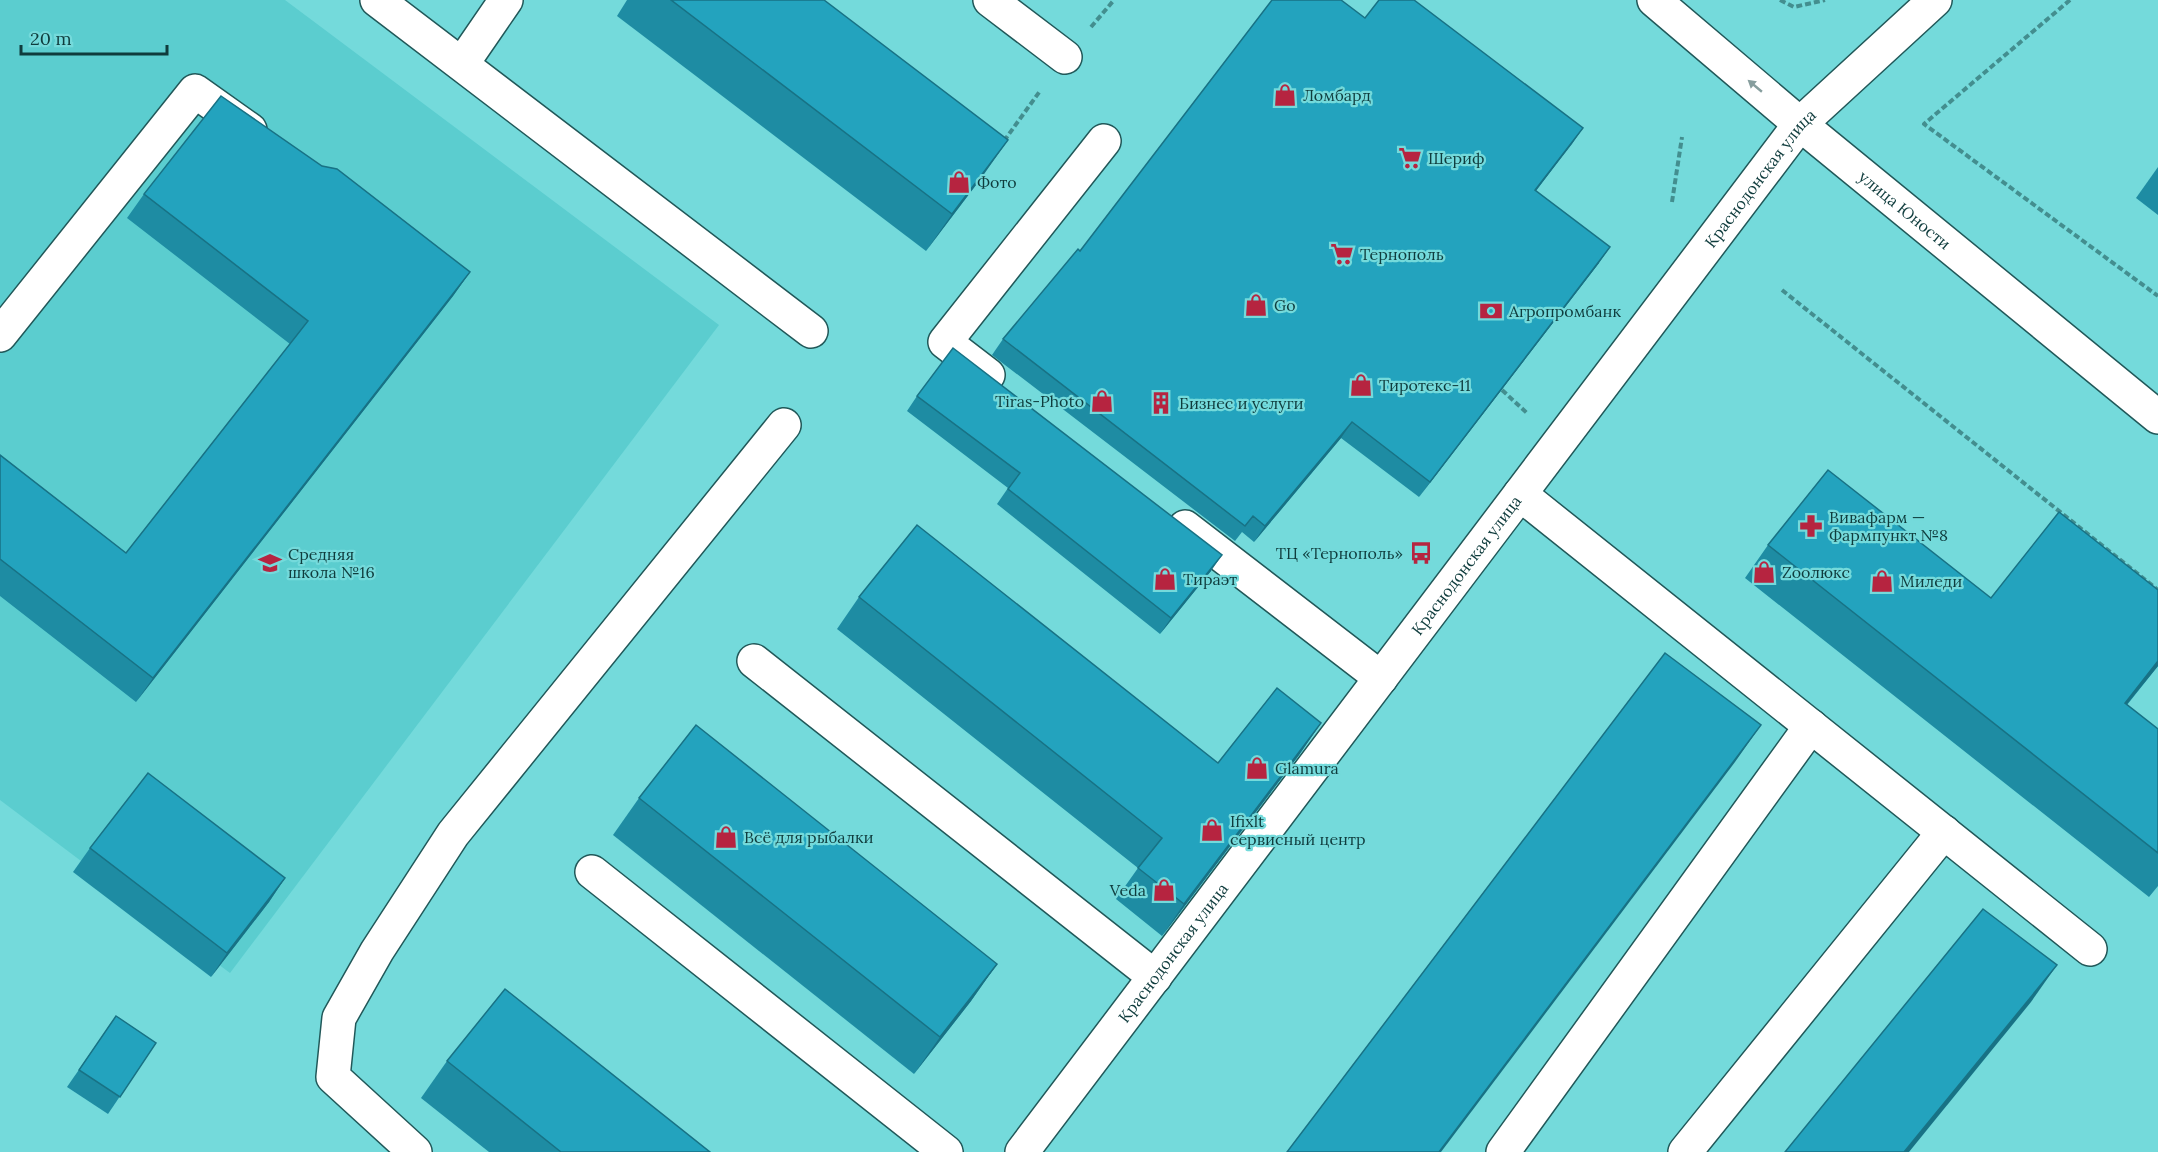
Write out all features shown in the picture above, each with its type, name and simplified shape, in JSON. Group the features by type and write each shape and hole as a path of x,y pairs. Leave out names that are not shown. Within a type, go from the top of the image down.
{"street":[{"path":"377,0 811,331"},
{"path":"462,64 506,0"},
{"path":"990,0 1065,57"},
{"name":"улица Юности","path":"1654,0 1800,124 2158,417"},
{"name":"Краснодонская улица","path":"1022,1152 1800,124 1935,0"},
{"path":"0,335 195,91 278,149"},
{"path":"1011,393 945,342 1104,141"},
{"path":"415,1152 333,1077 339,1018 377,951 453,834 784,425"},
{"path":"1520,494 2090,949"},
{"path":"1163,510 1381,678"},
{"path":"754,661 1155,976"},
{"path":"1503,1152 1811,726"},
{"path":"1685,1152 1944,832"},
{"path":"592,872 946,1152"}],"path":[{"path":"1780,0 1794,7 1825,0"},
{"path":"2070,0 1924,124 2158,296"},
{"path":"1672,202 1682,137"},
{"path":"1782,290 2158,591"}],"shaded area":[{"name":"Средняя школа №16","path":"0,0 285,0 719,325 230,973 0,800"}],"building":[{"path":"671,0 824,0 1008,140 952,214"},
{"name":"Тернополь","path":"1272,0 1341,0 1365,18 1379,0 1414,0 1583,128 1535,190 1610,247 1430,482 1352,422 1265,526 1253,516 1245,526 1003,339 1078,249 1080,251"},
{"path":"221,96 322,166 337,169 470,272 153,678 0,559 0,455 126,553 308,321 144,194"},
{"path":"953,348 1222,555 1171,618 1008,489 1020,473 917,396"},
{"path":"1828,470 1991,598 2059,512 2158,590 2158,661 2125,703 2158,729 2158,853 1768,545"},
{"path":"917,525 1218,763 1277,688 1321,723 1184,904 1138,868 1162,838 859,597"},
{"path":"1665,653 1761,725 1439,1152 1287,1152"},
{"path":"696,725 997,964 940,1037 639,798"},
{"path":"148,773 285,878 227,953 90,848"},
{"path":"1983,909 2057,965 1904,1152 1785,1152"},
{"path":"505,989 710,1152 561,1152 447,1061"},
{"path":"116,1016 156,1043 120,1097 79,1070"}],"place":[{"name":"Ломбард","path":"1285,95"},
{"name":"Шериф","path":"1410,158"},
{"name":"Фото","path":"959,182"},
{"name":"Тернополь","path":"1342,254"},
{"name":"Go","path":"1256,305"},
{"name":"Агропромбанк","path":"1491,311"},
{"name":"Тиротекс-11","path":"1361,385"},
{"name":"Tiras-Photo","path":"1102,401"},
{"name":"Бизнес и услуги","path":"1161,403"},
{"name":"Вивафарм — Фармпункт №8","path":"1811,526"},
{"name":"ТЦ «Тернополь»","path":"1421,553"},
{"name":"Средняя школа №16","path":"270,563"},
{"name":"Zooлюкс","path":"1764,572"},
{"name":"Тираэт","path":"1165,579"},
{"name":"Миледи","path":"1882,581"},
{"name":"Glamura","path":"1257,768"},
{"name":"Ifixlt сервисный центр","path":"1212,830"},
{"name":"Всё для рыбалки","path":"726,837"},
{"name":"Veda","path":"1164,890"}]}
